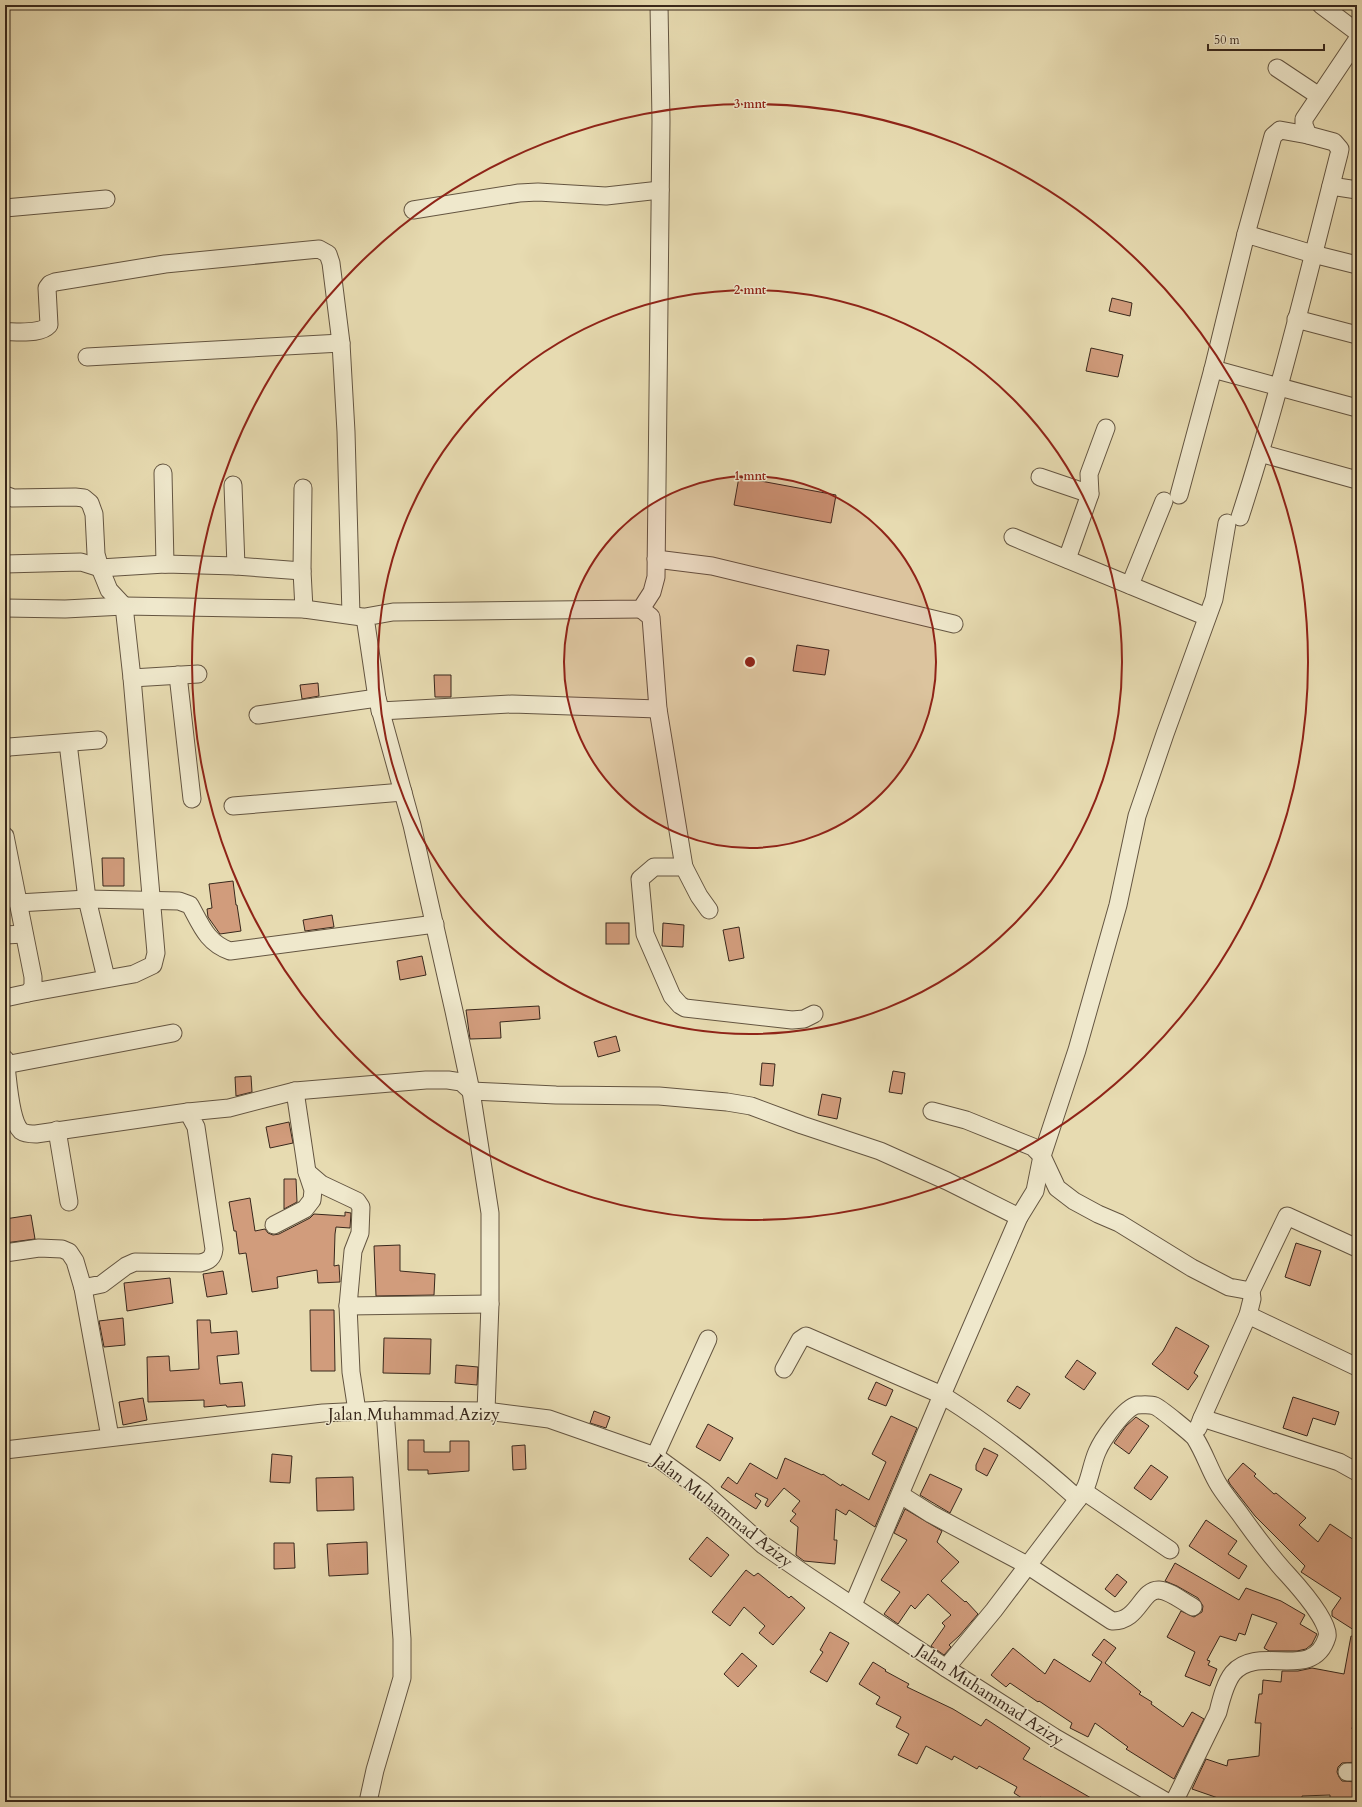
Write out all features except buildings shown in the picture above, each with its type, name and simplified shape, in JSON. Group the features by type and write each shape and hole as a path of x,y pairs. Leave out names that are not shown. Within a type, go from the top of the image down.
{"street":[{"path":"641,609 652,592 656,577 660,190 659,5"},
{"path":"1321,5 1357,32"},
{"path":"1308,135 1304,125 1304,118 1357,40"},
{"path":"1277,68 1319,96"},
{"path":"853,1606 1019,1217 1035,1191 1042,1156 1077,1050 1113,921 1137,816 1214,599 1234,520 1260,453 1279,386 1339,154 1337,144 1308,135 1280,130 1273,136 1246,234 1213,369 1172,498 1130,585"},
{"path":"1331,186 1357,190"},
{"path":"413,210 519,193 538,192 606,196 660,190"},
{"path":"5,208 106,199"},
{"path":"1246,234 1313,254 1357,265"},
{"path":"5,332 38,331 46,329 49,324 47,288 54,282 165,264 318,249 328,254 331,263 341,343 358,616 378,704 403,792 435,924 471,1091 490,1213 490,1304 486,1411"},
{"path":"1296,319 1357,335"},
{"path":"87,357 341,343"},
{"path":"1213,369 1357,408"},
{"path":"1067,559 1090,494 1089,474 1106,428"},
{"path":"1260,453 1357,480"},
{"path":"163,473 165,564"},
{"path":"1040,477 1090,494"},
{"path":"233,485 236,566"},
{"path":"303,488 302,571 304,609"},
{"path":"5,495 13,498 84,498 90,503 94,514 96,554 100,568 109,590 124,606 132,678 156,953 153,965 134,974 5,998"},
{"path":"1013,537 1207,617"},
{"path":"656,559 712,566 954,624"},
{"path":"5,564 81,562 100,568 165,564 236,566 302,571"},
{"path":"5,608 124,606 304,609 358,616 393,612 641,609 651,617 658,709 684,867 699,896 709,910"},
{"path":"132,678 198,674"},
{"path":"178,675 192,799"},
{"path":"258,715 378,704 512,704 658,709"},
{"path":"5,749 98,740"},
{"path":"68,743 87,899 106,978"},
{"path":"233,806 403,792"},
{"path":"5,836 33,977 33,987 28,993"},
{"path":"684,867 654,868 640,879 645,934 672,996 685,1008 792,1020 804,1019 814,1014"},
{"path":"18,903 87,899 179,901 190,905 209,939 219,948 230,951 435,924"},
{"path":"5,935 24,934"},
{"path":"173,1033 5,1063 14,1118 21,1130 27,1134 36,1134 188,1112 229,1108 295,1090 426,1080 448,1080 461,1082 471,1091 556,1095 659,1096 727,1102 751,1106 880,1151 1019,1217"},
{"path":"274,1225 305,1209 312,1200 313,1190 307,1172 295,1090"},
{"path":"932,1111 966,1120 1033,1147 1042,1156 1056,1188 1074,1201 1119,1223 1192,1268 1229,1287 1251,1291"},
{"path":"83,1288 102,1284 126,1266 135,1262 200,1263 207,1262 212,1257 214,1249 196,1127 188,1112"},
{"path":"57,1130 69,1202"},
{"path":"307,1172 321,1184 358,1201 361,1207 360,1233 353,1251 348,1306 351,1372 357,1411"},
{"path":"1035,1191 1056,1188"},
{"path":"1195,1437 1248,1315 1252,1299 1251,1291 1287,1216 1357,1248"},
{"path":"5,1253 39,1248 62,1249 69,1252 75,1261 83,1288 110,1437"},
{"path":"348,1306 490,1304"},
{"path":"1248,1315 1357,1367"},
{"path":"784,1369 800,1340 806,1336 942,1395 971,1413 1082,1495 1170,1550"},
{"path":"655,1456 708,1339"},
{"path":"946,1668 994,1610 1082,1495 1097,1452 1123,1415 1135,1406 1156,1406 1195,1437 1217,1482 1272,1558 1297,1585 1326,1624 1328,1636 1321,1651 1308,1659 1298,1662 1276,1659 1257,1662 1243,1665 1233,1673 1222,1696 1218,1712 1174,1802"},
{"path":"368,1802 375,1770 402,1678 402,1639 385,1410"},
{"name":"Jalan Muhammad Azizy","path":"5,1450 323,1413 357,1411 486,1411 549,1419 655,1456 703,1491 763,1545 853,1606 1054,1737 1167,1802"},
{"path":"1202,1418 1339,1462 1357,1472"},
{"path":"901,1494 931,1514 1028,1565 1112,1621 1119,1621 1128,1618 1150,1592 1159,1590 1169,1593 1193,1607"}]}
